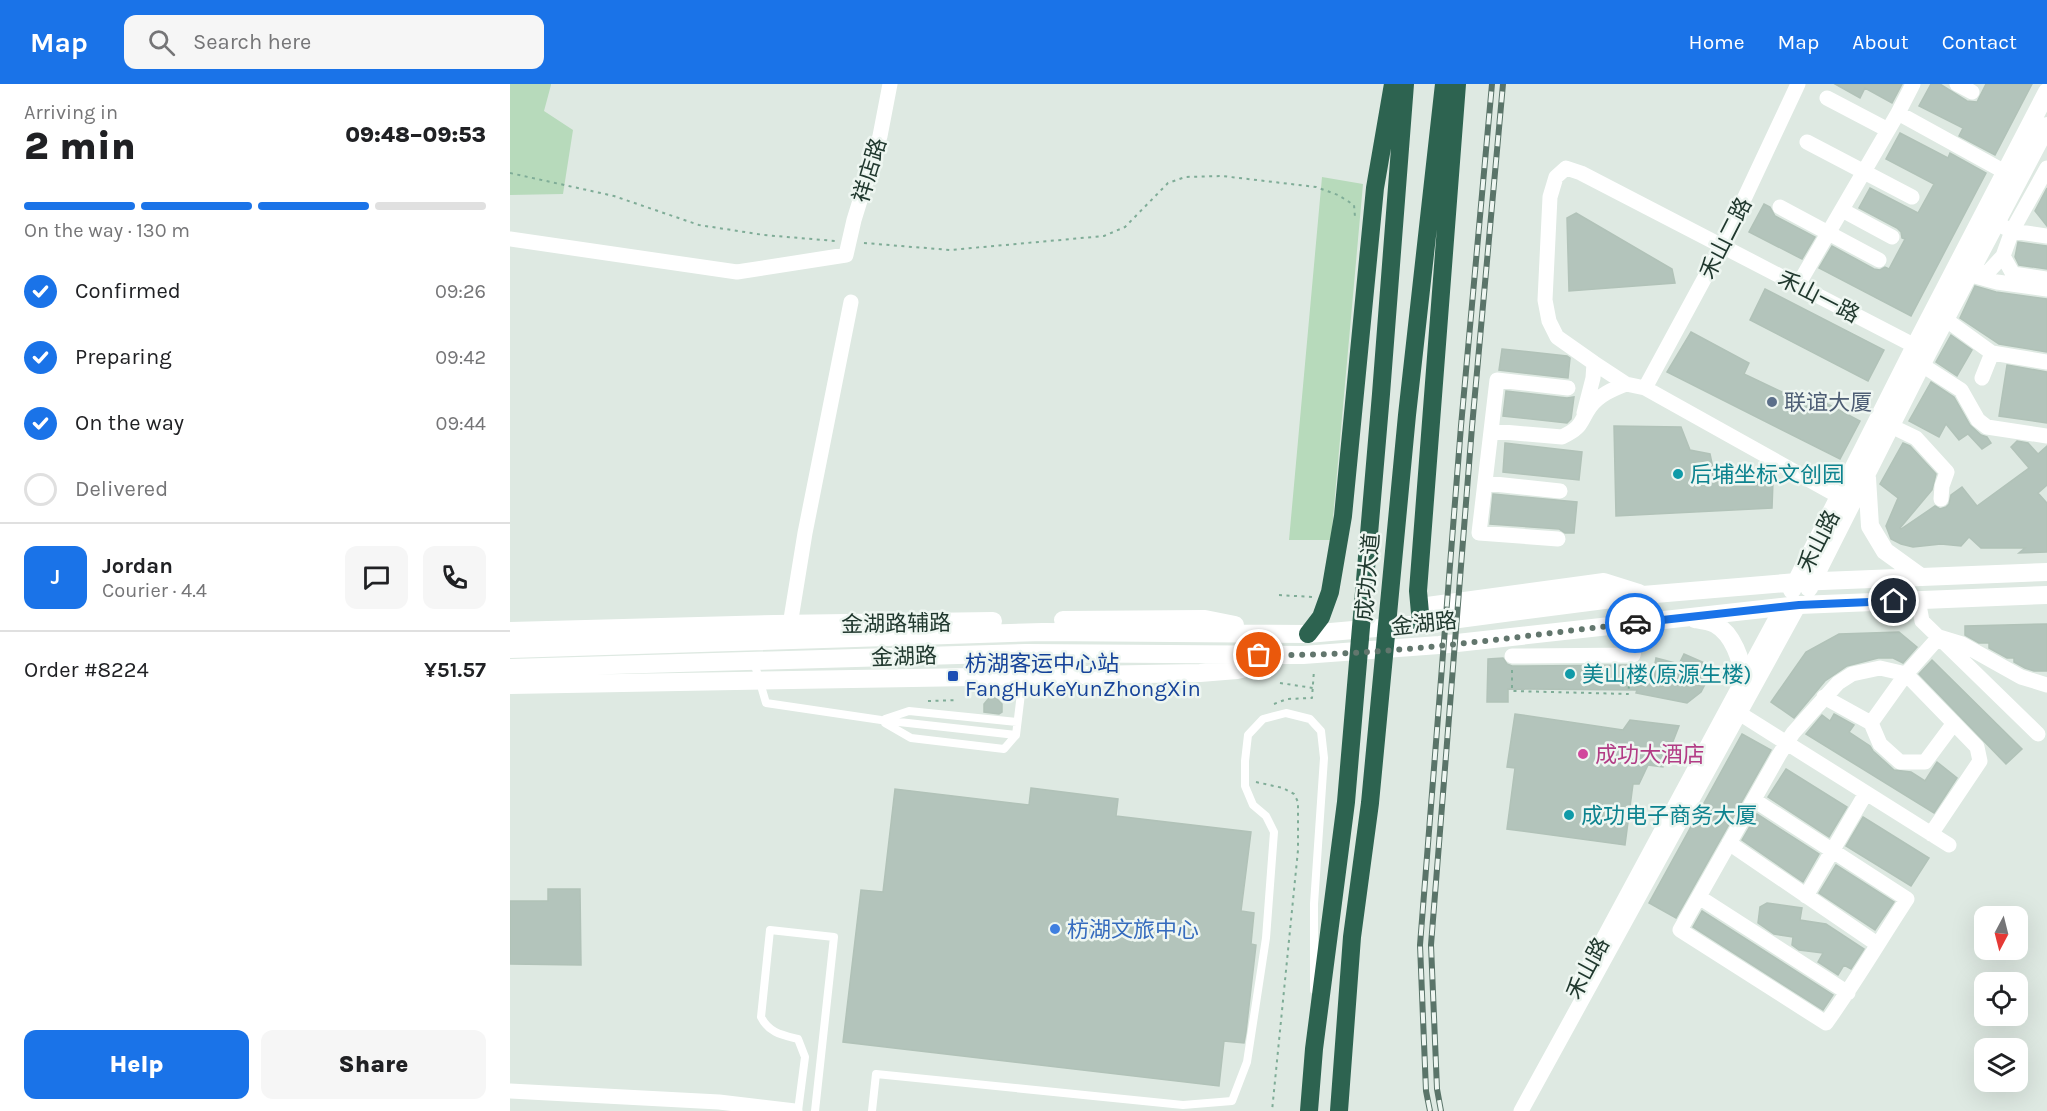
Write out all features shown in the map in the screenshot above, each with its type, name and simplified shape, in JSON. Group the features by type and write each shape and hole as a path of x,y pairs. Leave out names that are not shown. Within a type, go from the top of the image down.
{"highway":[{"path":"1308,634 1321,617 1330,592 1343,516 1375,188 1393,84"},
{"name":"成功大道","path":"1309,1111 1314,1049 1346,802 1382,394 1405,84"},
{"name":"成功大道","path":"1339,1111 1352,937 1370,803 1407,416 1444,84"},
{"path":"1420,616 1418,591 1457,84"}],"main road":[{"name":"禾山路","path":"1805,581 1840,497 1915,346 2047,92"},
{"name":"禾山路","path":"1790,606 1867,474 1969,274 2004,227 2047,126"},
{"path":"1867,474 1870,526 1885,551 1921,577"},
{"name":"金湖路","path":"510,649 1043,632 1308,634 1420,616 1805,581 2047,572"},
{"name":"金湖路","path":"510,668 1026,652 1309,660 1790,606 2047,594"},
{"path":"1688,617 1715,624 1733,642 1742,663 1743,679"},
{"name":"金湖路辅路","path":"510,631 1205,619 1281,633"},
{"path":"1023,675 1026,652"},
{"path":"510,685 1200,673 1309,660"}],"street":[{"name":"祥店路","path":"846,248 880,136 890,84"},
{"name":"禾山二路","path":"1646,388 1722,246 1798,84"},
{"path":"1798,285 1913,84"},
{"path":"1957,84 1972,92"},
{"path":"1827,98 1888,130"},
{"path":"1898,112 2005,172"},
{"path":"1807,142 1912,196"},
{"name":"禾山一路","path":"1594,363 1557,337 1549,321 1545,300 1550,197 1556,177 1566,168 1581,173 1915,346"},
{"path":"2047,168 2004,227 2003,256 2013,274 2047,279"},
{"path":"1779,207 1879,260"},
{"path":"1842,210 1892,237"},
{"path":"2004,227 2047,236"},
{"path":"510,239 737,272 846,248"},
{"path":"1969,274 1989,271 2003,256"},
{"path":"1969,274 1997,282 2047,289"},
{"path":"790,625 805,533 851,302"},
{"path":"1945,320 1992,353 2047,362"},
{"path":"1982,378 1992,353"},
{"path":"1582,422 1593,378 1594,363 1626,384 1646,388 1840,497"},
{"path":"1922,365 1961,390 1978,420 1987,427 2047,436"},
{"path":"1558,539 1479,532 1497,380 1568,388"},
{"path":"1492,431 1562,437 1572,432 1582,422 1590,407 1601,396 1626,384"},
{"path":"1892,426 1916,438 1947,472 1942,486 1941,499"},
{"path":"1485,483 1560,491"},
{"path":"1918,600 1922,621 2038,734"},
{"name":"禾山路","path":"1510,1111 1743,679 1790,606"},
{"name":"禾山路","path":"1521,1111 1739,713 1790,606"},
{"path":"1512,656 1633,655 1641,622"},
{"path":"1870,723 1906,674 1939,638"},
{"path":"1939,638 1962,644 2021,677 2047,685"},
{"path":"1754,800 1907,898 1876,944 1848,993 1826,1023 1680,930 1786,743 1824,697 1838,683 1852,674 1880,668 1906,674 1977,747 1980,761 1931,834"},
{"path":"1824,697 1870,723 1880,744 1900,762 1925,762 1954,723"},
{"path":"1739,713 1949,845"},
{"path":"1806,896 1866,793"},
{"path":"1729,843 1876,944"},
{"path":"1699,897 1848,993"},
{"path":"510,1091 797,1111"}],"lane":[{"path":"753,661 766,703 881,720 1016,735"},
{"path":"881,720 911,738 1004,749 1016,735 1023,675"},
{"path":"881,720 909,711 1017,722"},
{"path":"872,1111 876,1074 1183,1105 1233,1101 1249,1051 1266,938 1274,832 1266,816 1253,805 1245,786 1248,735 1263,718 1286,712 1310,719 1322,731 1324,758 1314,904 1314,1049"},
{"path":"797,1111 805,1057 798,1039 766,1027 761,1017 770,930 834,937 815,1111"}],"path":[{"path":"510,172 614,196 699,225 846,248"},
{"path":"856,242 950,250 1104,236 1125,227 1168,183 1185,177 1222,176 1316,187 1338,195 1354,205 1356,223"},
{"path":"1280,595 1318,598"},
{"path":"1512,656 1512,691 1628,693 1633,655"},
{"path":"1268,707 1287,699 1312,698 1309,660"},
{"path":"1280,683 1313,688"},
{"path":"927,701 958,700"},
{"path":"1253,781 1283,788 1294,794 1298,802 1298,850 1272,1111"}],"green space":[{"path":"510,84 551,84 544,111 573,130 563,194 510,195"},
{"path":"1322,177 1363,184 1331,540 1289,540"}],"building":[{"path":"1835,84 1902,84 1892,103 1865,88 1860,98"},
{"path":"1931,84 1940,84 1967,101 1977,102 1986,84 2032,84 1995,155 1959,136 1963,128 1919,106"},
{"path":"1900,133 1948,158 1950,153 1986,173 1911,316 1819,268 1832,246 1874,269 1880,270 1885,267 1889,269 1905,239 1902,238 1897,228 1859,208 1870,188 1918,213 1934,184 1886,159"},
{"path":"2047,188 2047,226 2035,211"},
{"path":"1764,204 1770,207 1775,216 1815,237 1802,259 1749,232"},
{"path":"1576,213 1672,269 1675,283 1569,291 1567,218"},
{"path":"2018,242 2047,246 2047,269 2019,265 2015,257"},
{"path":"1975,286 1996,292 2047,299 2047,352 1999,344 1960,318"},
{"path":"1765,289 1884,350 1868,381 1750,320"},
{"path":"1691,332 1749,363 1744,374 1801,401 1805,392 1860,421 1840,459 1667,372"},
{"path":"1951,335 1972,350 1957,376 1936,362"},
{"path":"1502,349 1567,356 1570,358 1568,378 1499,370"},
{"path":"2007,365 2047,372 2047,423 1999,416"},
{"path":"1931,382 1954,397 1970,425 1981,435 1987,437 1991,443 1982,449 1968,434 1959,440 1946,424 1939,437 1909,421"},
{"path":"1506,391 1574,397 1571,419 1567,423 1503,416"},
{"name":"后埔坐标文创园","path":"1614,426 1681,427 1690,450 1710,454 1713,468 1739,467 1743,481 1773,481 1772,508 1616,516"},
{"path":"2017,441 2028,443 2038,454 2047,446 2047,485 2038,493 2047,503 2047,552 2019,553 2025,548 1981,548 1969,537 1961,546 1941,544 1913,547 1891,539 1886,526 1898,498 1880,484 1903,443 1910,446 1936,474 1932,490 1901,529 1935,506 1940,509 1946,507 1951,495 1962,487 1977,506 2029,468 2011,447"},
{"path":"1505,443 1582,452 1579,480 1503,472"},
{"path":"1493,494 1577,502 1574,533 1565,533 1559,529 1490,524"},
{"path":"2047,624 2047,671 2025,668 2014,662 2014,658 2007,658 1989,648 1989,643 1979,643 1965,635 1965,626"},
{"path":"1899,632 1917,647 1903,663 1893,658 1878,658 1847,666 1825,681 1794,718 1771,702 1806,652 1839,634"},
{"path":"1684,654 1714,667 1701,692 1687,703 1636,693 1637,690 1508,689 1508,702 1487,702 1488,659 1503,658 1507,664 1512,666 1633,665 1654,669 1656,658 1679,664"},
{"path":"1932,660 2022,749 2006,764 1919,674"},
{"path":"989,698 996,698 1002,704 1002,712 999,714 984,712 984,704"},
{"path":"1515,714 1623,730 1630,720 1679,726 1663,767 1648,765 1639,784 1633,784 1625,845 1507,829 1515,768 1507,767"},
{"path":"1834,714 1854,725 1849,732 1870,746 1894,770 1911,772 1925,781 1937,762 1957,778 1934,813 1806,734 1822,715 1830,721"},
{"path":"1742,734 1771,750 1676,918 1649,903"},
{"path":"1786,769 1847,807 1829,837 1768,797"},
{"name":"枋湖文旅中心","path":"1031,788 1118,799 1116,816 1251,832 1241,911 1254,913 1251,944 1256,945 1246,1032 1244,1043 1224,1041 1219,1086 843,1042 861,890 883,892 895,789 1029,805"},
{"path":"1757,814 1819,854 1803,882 1742,840"},
{"path":"1863,817 1929,858 1911,886 1846,846"},
{"path":"1836,865 1894,902 1875,930 1819,893"},
{"path":"548,889 580,889 581,965 510,964 510,901 548,901"},
{"path":"1767,903 1802,908 1800,920 1826,924 1864,949 1851,969 1844,965 1838,975 1818,962 1823,953 1799,950 1792,945 1793,937 1774,934 1758,923 1760,907"},
{"path":"1702,911 1833,995 1823,1010 1693,927"}],"railway":[{"path":"1430,1111 1426,1091 1420,945 1461,426 1492,84"},
{"path":"1441,1111 1437,1089 1431,945 1472,427 1503,84"}],"way so far":[{"path":"1259,655 1343,654 1635,623"}],"place":[{"name":"联谊大厦","path":"1772,402"},
{"name":"后埔坐标文创园","path":"1678,474"},
{"name":"美山楼(原源生楼)","path":"1570,674"},
{"name":"枋湖客运中心站 FangHuKeYunZhongXin","path":"953,676"},
{"name":"成功大酒店","path":"1583,754"},
{"name":"成功电子商务大厦","path":"1569,815"},
{"name":"枋湖文旅中心","path":"1055,929"}],"route":[{"path":"1635,623 1799,605 1894,601"}]}
